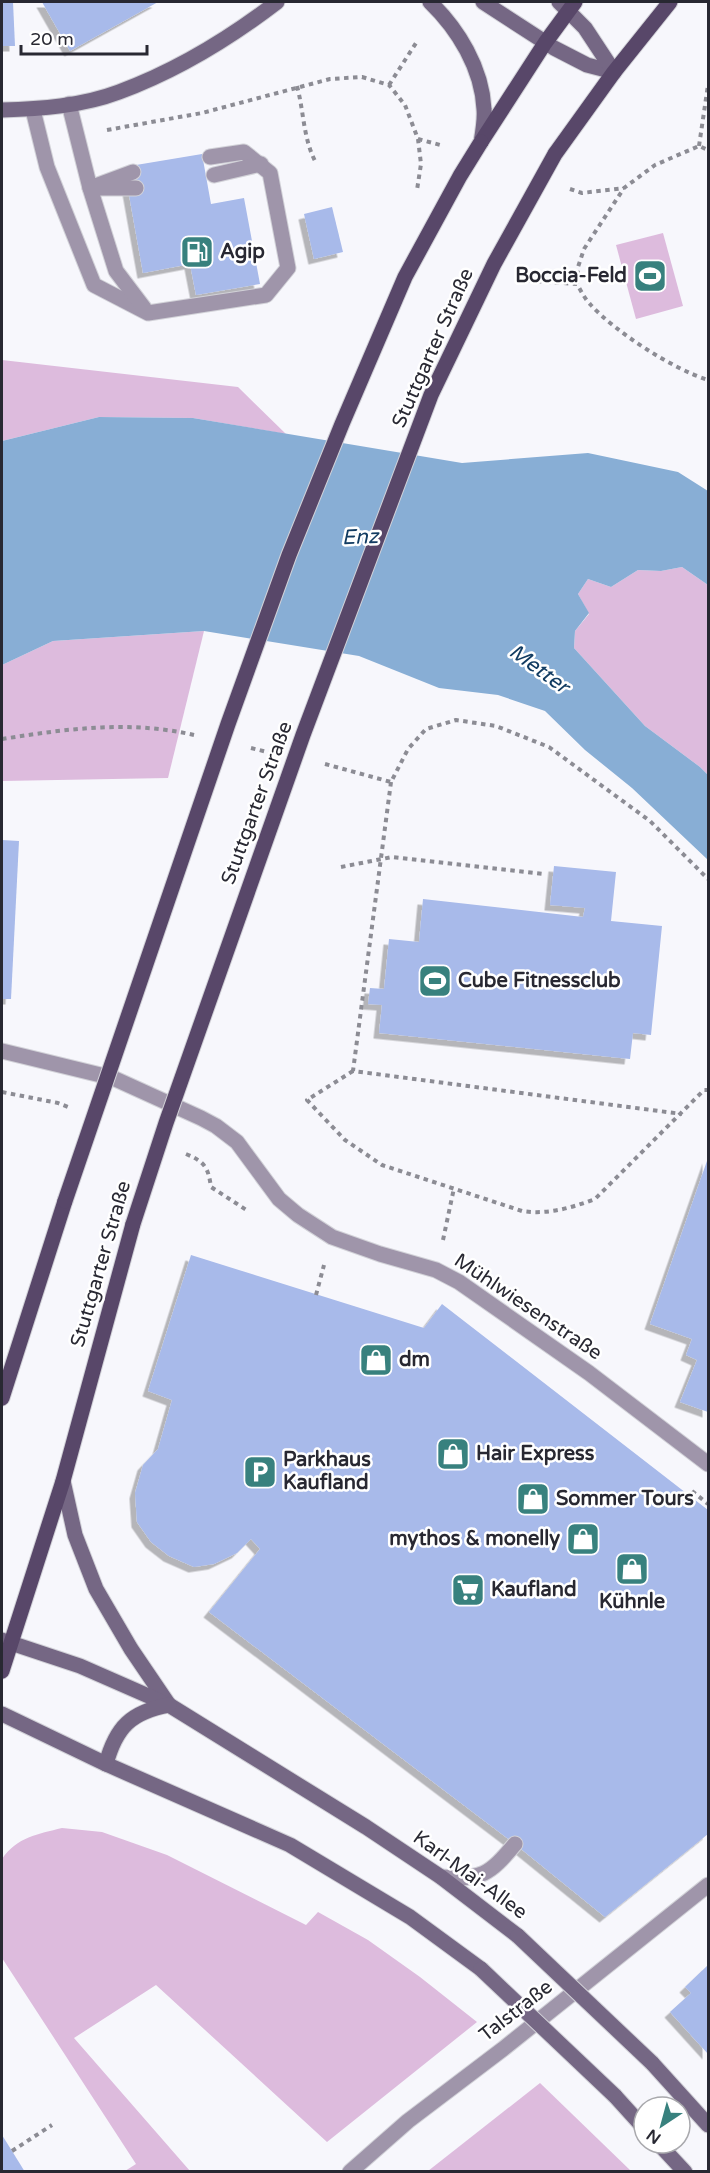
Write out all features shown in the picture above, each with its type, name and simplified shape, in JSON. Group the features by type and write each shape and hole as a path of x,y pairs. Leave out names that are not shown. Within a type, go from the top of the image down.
{"main road":[{"path":"2,110 33,110 118,92 189,60 255,19 277,2"},
{"path":"430,2 444,15 476,65 485,111 481,142"},
{"path":"483,2 505,14 545,43 587,65 614,72"},
{"name":"Stuttgarter Straße","path":"2,1671 6,1641 63,1481 133,1224 166,1123 303,735 431,395 494,264 555,154 614,72 670,2"},
{"path":"2,1398 65,1201 228,724 289,555 405,277 460,176 545,43 567,4 614,72"},
{"name":"Karl-Mai-Allee","path":"63,1481 75,1535 96,1588 131,1649 169,1705"},
{"name":"Karl-Mai-Allee","path":"6,1641 81,1666 169,1705 291,1779 441,1877 518,1936 652,2063 708,2125"},
{"path":"106,1764 118,1733 133,1716 169,1705"},
{"path":"2,1714 106,1764 290,1845 410,1917 481,1969 632,2115"},
{"path":"669,2155 685,2172"}],"street":[{"path":"69,104 90,188 116,272 148,313"},
{"path":"33,110 47,167 94,285 148,313 267,296 288,268 270,172 244,152 210,157"},
{"path":"214,175 261,164"},
{"path":"90,188 133,171"},
{"path":"90,188 136,188"},
{"name":"Mühlwiesenstraße","path":"2,1051 113,1078 216,1126 237,1142 279,1199 298,1215 332,1237 436,1270 459,1282 590,1373 708,1464"},
{"path":"441,1877 481,1876 498,1864 515,1844"},
{"name":"Talstraße","path":"350,2172 408,2121 708,1885"}],"path":[{"path":"389,85 416,43"},
{"path":"76,136 202,112 330,79 362,77 389,85 405,105 418,139 421,164 416,187 420,198"},
{"path":"699,146 708,85"},
{"path":"297,86 302,104 307,145 315,161"},
{"path":"708,150 699,146 655,165 624,188 584,249 578,267 577,284 589,303 644,347 695,376 708,380"},
{"path":"511,278 544,283 577,284"},
{"path":"353,1071 391,782 408,749 426,729 456,720 496,726 549,747 650,821 708,879"},
{"path":"2,739 74,728 121,726 196,735"},
{"path":"241,746 275,753"},
{"path":"321,764 391,782"},
{"path":"341,867 392,857 543,874"},
{"path":"682,1114 353,1071 307,1100 345,1140 382,1165 522,1211 536,1213 575,1207 595,1199 682,1114 705,1090 708,1090"},
{"path":"436,1270 454,1188"},
{"path":"316,1295 324,1264"},
{"path":"12,2151 52,2125"}],"shaded area":[{"name":"Boccia-Feld","path":"663,233 683,306 636,319 616,245"},
{"path":"2,360 238,387 286,434 193,418 99,417 2,441"},
{"path":"682,567 708,585 708,775 645,726 574,648 575,631 589,614 578,594 588,579 611,587 638,570 661,571"},
{"path":"204,631 168,778 2,781 2,665 53,641"},
{"path":"62,1828 102,1832 167,1855 306,1925 318,1912 368,1940 477,2022 327,2142 156,1985 74,2038 190,2171 125,2171 136,2164 2,1958 2,1859 21,1841"},
{"path":"540,2083 631,2171 428,2171"}],"water":[{"path":"99,417 193,418 462,463 588,453 678,472 708,491 708,585 682,567 661,571 638,570 611,587 588,579 578,594 589,613 575,631 574,648 645,726 708,775 708,860 632,788 585,750 545,711 498,695 439,688 359,656 204,631 53,641 2,665 2,441"}],"building":[{"path":"2,2 13,2 15,46 2,46"},
{"path":"42,2 158,2 70,51"},
{"path":"202,154 211,204 244,198 260,284 196,295 190,264 143,273 124,167"},
{"path":"332,207 343,252 314,259 304,214"},
{"path":"2,840 19,841 11,999 2,999"},
{"path":"554,866 616,872 611,921 662,926 651,1035 633,1033 630,1059 379,1033 382,1005 368,1004 370,988 384,989 389,939 419,942 423,899 583,917 585,908 550,905"},
{"path":"708,1158 708,1412 680,1402 697,1360 686,1355 692,1339 650,1324"},
{"name":"Kaufland","path":"191,1255 424,1328 442,1304 708,1510 708,1834 605,1917 515,1844 209,1612 260,1549 251,1539 237,1553 214,1564 194,1567 169,1556 151,1542 137,1522 135,1493 143,1465 158,1449 172,1400 148,1391"},
{"path":"708,1965 708,2054 670,2012 691,1993 685,1987"},
{"path":"2,2135 12,2151 25,2172 2,2172"}],"place":[{"name":"Agip","path":"197,252"},
{"name":"Boccia-Feld","path":"650,276"},
{"name":"Cube Fitnessclub","path":"435,981"},
{"name":"dm","path":"376,1360"},
{"name":"Hair Express","path":"453,1454"},
{"name":"Parkhaus Kaufland","path":"260,1472"},
{"name":"Sommer Tours","path":"533,1499"},
{"name":"mythos & monelly","path":"583,1539"},
{"name":"Kühnle","path":"632,1569"},
{"name":"Kaufland","path":"468,1590"}],"water label":[{"name":"Enz","path":"360,537"},
{"name":"Metter","path":"539,669"}]}
